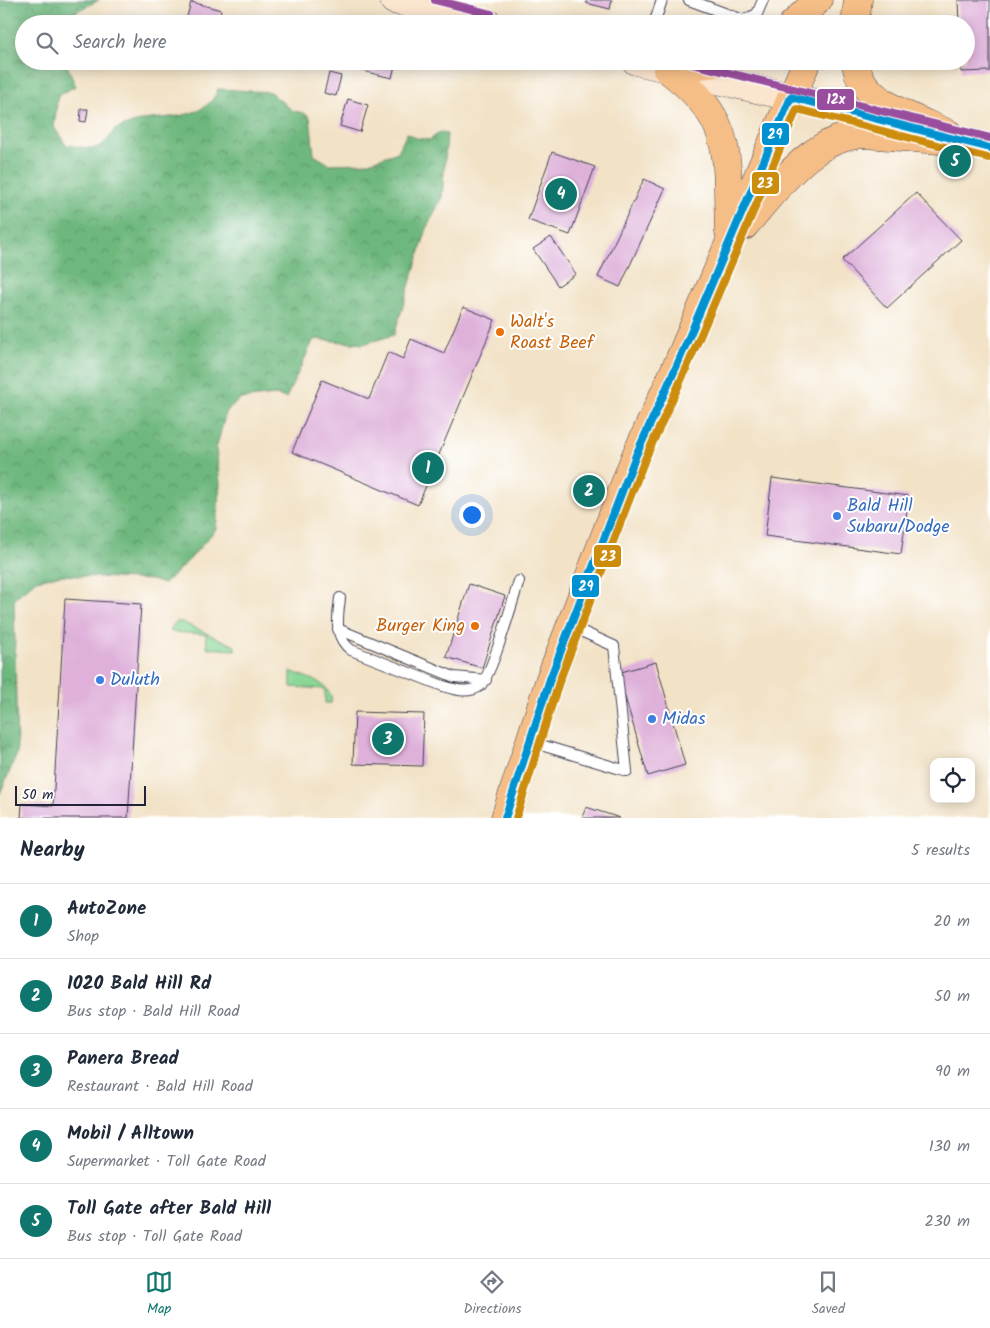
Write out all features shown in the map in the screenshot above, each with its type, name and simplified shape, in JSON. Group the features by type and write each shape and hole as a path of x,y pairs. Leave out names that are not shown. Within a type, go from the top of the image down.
{"main road":[{"path":"394,0 453,15"},
{"path":"802,15 818,0"},
{"path":"828,15 834,0"},
{"path":"856,15 858,0"},
{"path":"657,70 694,92 710,110 718,126 726,154 729,241"},
{"path":"673,70 791,97 990,148"},
{"path":"505,818 570,626 636,454 678,363 803,70"},
{"path":"858,70 860,79 874,94 902,113 964,142"},
{"path":"729,241 807,158 830,142 852,135 865,134 964,142"}],"lane":[{"path":"657,15 662,0"},
{"path":"689,0 729,15"},
{"path":"754,15 757,14 763,0"},
{"path":"340,598 338,630 343,644 351,650 443,686 458,691 470,691 486,680 519,581"},
{"path":"530,741 627,771 614,646 570,626"},
{"path":"338,630 454,677 486,680"}],"green space":[{"path":"0,0 99,0 77,11 74,15 15,15 15,70 69,70 76,86 58,95 54,127 66,145 95,148 105,143 114,130 129,124 197,111 213,99 218,89 270,92 293,111 304,113 310,117 314,155 329,164 366,163 398,152 407,133 416,138 430,140 440,132 447,134 442,197 428,225 394,335 363,344 314,339 286,398 275,395 240,399 226,412 216,449 220,484 216,529 189,560 164,584 152,580 62,575 36,580 14,599 17,754 0,794"},
{"path":"176,622 182,622 235,646 235,650 207,648 206,634 171,632 171,628"},
{"path":"291,671 324,686 331,696 331,703 325,703 325,689 291,687"}],"building":[{"path":"587,0 612,0 610,9 586,3"},
{"path":"958,0 990,0 990,71 961,72 961,70 975,70 975,15 959,15"},
{"path":"191,2 221,10 220,15 187,15"},
{"path":"367,70 394,70 392,78 366,72"},
{"path":"329,73 341,76 336,96 324,93"},
{"path":"348,99 368,105 360,132 340,126"},
{"path":"81,109 88,109 86,122 80,121"},
{"path":"552,152 595,167 570,235 528,220"},
{"path":"644,179 665,189 620,287 598,277"},
{"path":"916,193 961,240 887,308 842,260"},
{"path":"551,237 576,274 558,286 533,249"},
{"path":"463,307 495,320 418,505 292,452 322,380 369,399 388,352 403,359 411,339 444,353"},
{"name":"Bald Hill Subaru/Dodge","path":"772,478 909,496 901,554 765,536"},
{"name":"Burger King","path":"469,584 505,596 482,668 446,657"},
{"path":"65,599 141,604 128,818 21,818 22,804 53,806"},
{"name":"Midas","path":"656,662 685,765 648,776 618,673"},
{"path":"355,712 424,714 422,766 353,764"},
{"path":"586,807 620,818 582,818"}],"transit line":[{"name":"12x","path":"435,0 491,14"},
{"name":"12x","path":"717,70 990,138"},
{"name":"29","path":"505,818 550,679 636,455 678,363 791,97 990,148"},
{"name":"23","path":"516,818 559,682 645,459 687,367 797,109 988,158"}],"place":[{"name":"Toll Gate after Bald Hill","path":"955,161"},
{"name":"Mobil / Alltown","path":"561,194"},
{"name":"Walt's Roast Beef","path":"500,332"},
{"name":"AutoZone","path":"428,468"},
{"name":"1020 Bald Hill Rd","path":"589,491"},
{"name":"Bald Hill Subaru/Dodge","path":"837,516"},
{"name":"Burger King","path":"475,626"},
{"name":"Duluth","path":"100,680"},
{"name":"Midas","path":"652,719"},
{"name":"Panera Bread","path":"388,739"}]}
